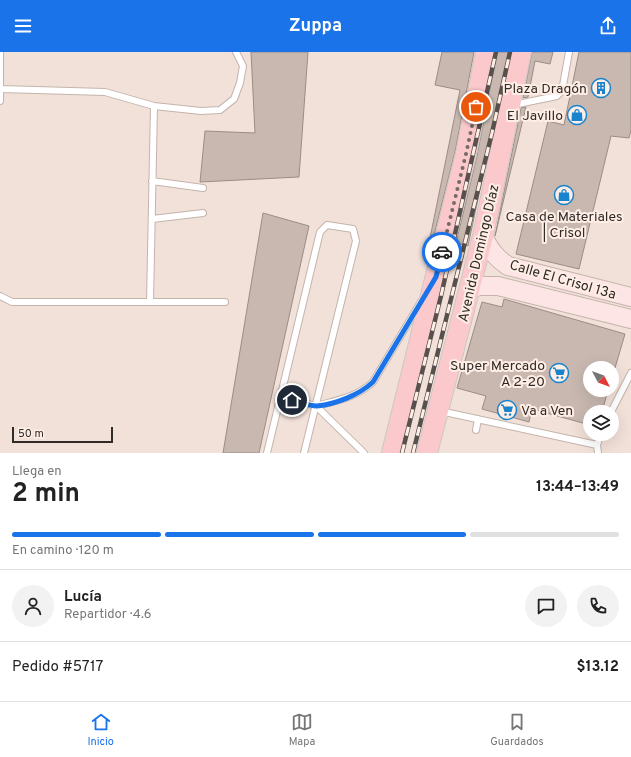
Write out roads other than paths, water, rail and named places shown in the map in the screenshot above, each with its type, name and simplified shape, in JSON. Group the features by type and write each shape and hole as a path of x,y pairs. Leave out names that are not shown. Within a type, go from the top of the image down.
{"main road":[{"path":"392,453 466,154 486,52"},
{"name":"Avenida Domingo Díaz","path":"427,453 471,288 521,52"}],"street":[{"name":"Calle El Crisol 13a","path":"483,236 489,248 497,258 508,266 631,297"},
{"path":"568,303 572,283"},
{"name":"Calle El Crisol 13a","path":"471,288 479,286 498,286 631,319"}],"lane":[{"path":"0,52 0,101"},
{"path":"1,89 105,92 154,106 201,111 220,110 234,99 240,83 242,66 236,52"},
{"path":"510,106 557,96 562,91 569,52"},
{"path":"150,302 154,106"},
{"path":"152,181 203,188"},
{"path":"152,219 203,213"},
{"path":"267,453 320,232 327,224 353,229 356,241 304,453"},
{"path":"281,397 316,406 352,396 364,390 373,382 436,277"},
{"path":"0,296 12,302 225,302"},
{"path":"615,405 631,374"},
{"path":"316,406 364,453"},
{"path":"438,411 597,445"},
{"path":"476,430 478,419"},
{"path":"598,453 597,445 599,441"}],"railway":[{"path":"402,453 441,296 496,52"},
{"path":"413,453 492,133 510,52"}],"place":[{"name":"Plaza Dragón","path":"601,88"},
{"name":"El Javillo","path":"577,115"},
{"name":"Casa de Materiales | Crisol","path":"564,195"},
{"name":"Super Mercado A 2-20","path":"559,373"},
{"name":"Va a Ven","path":"507,410"}]}
